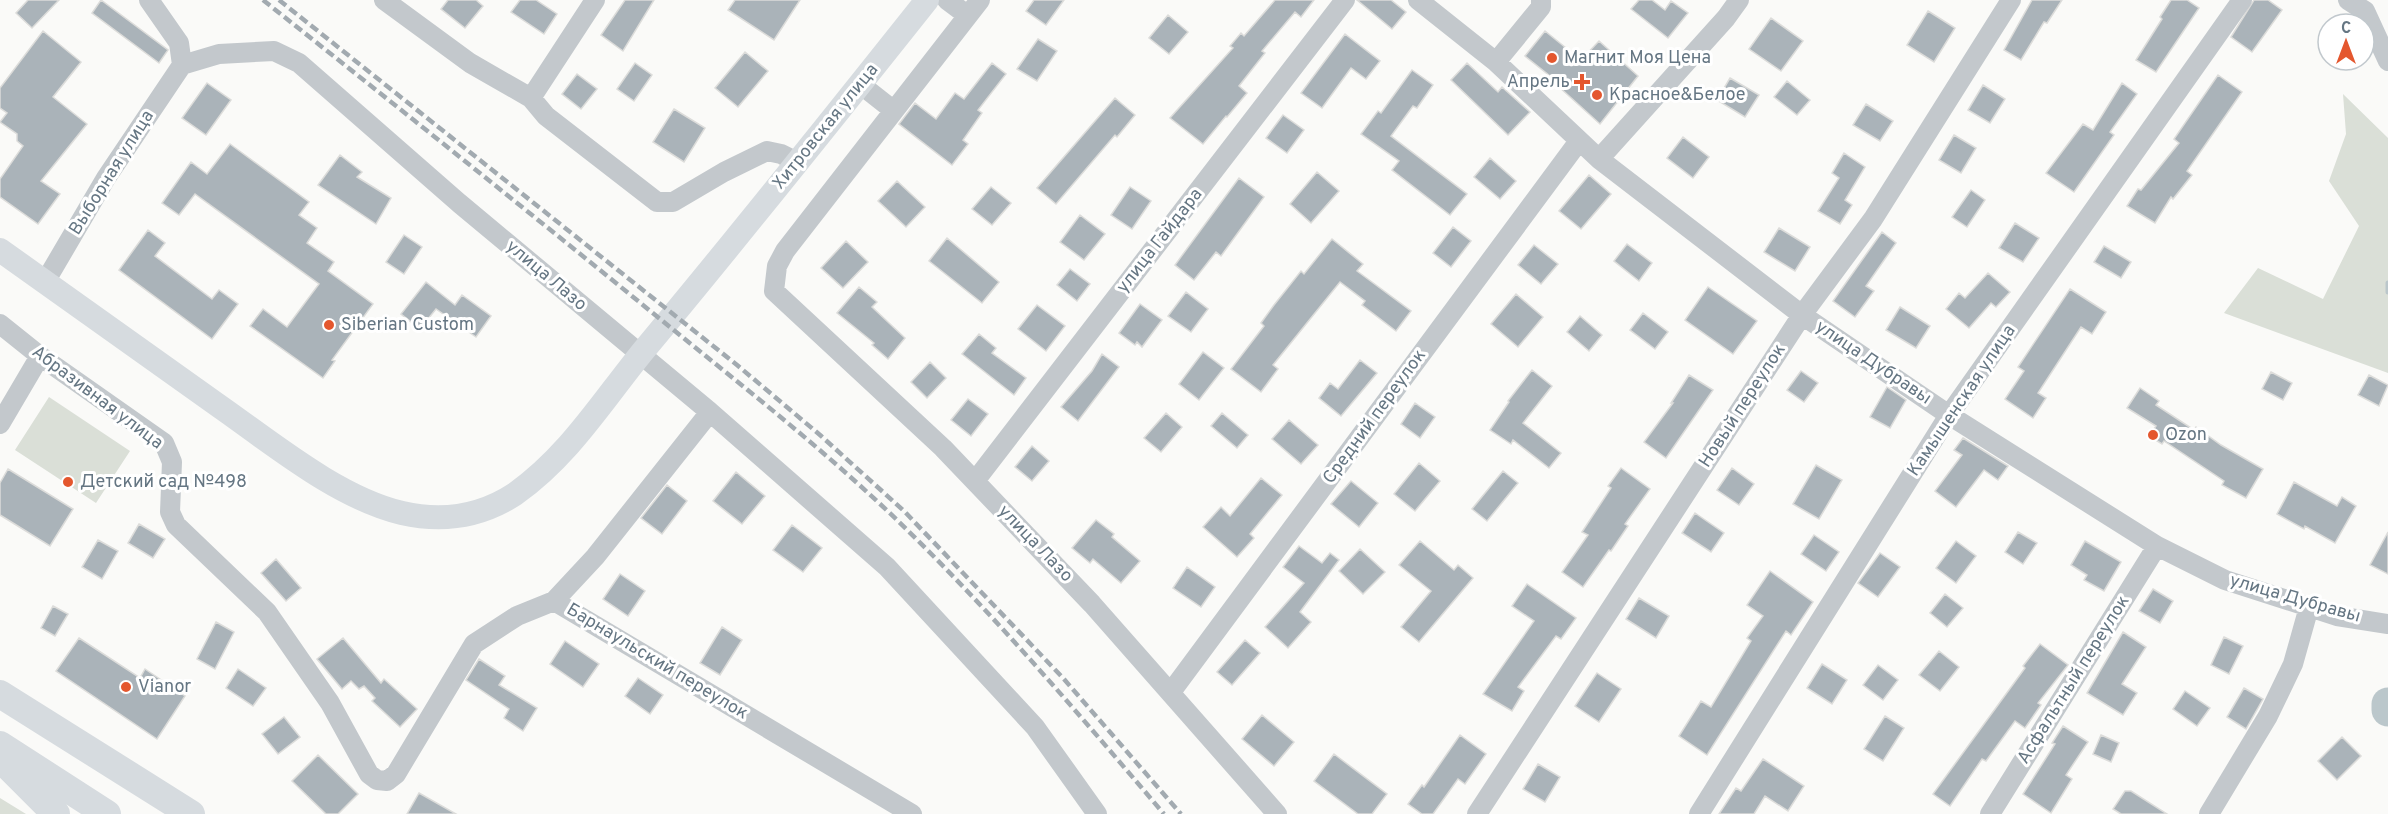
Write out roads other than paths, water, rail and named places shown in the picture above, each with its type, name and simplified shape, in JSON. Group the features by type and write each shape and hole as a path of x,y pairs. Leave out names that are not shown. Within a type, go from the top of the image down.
{"highway":[{"path":"0,694 191,814"},
{"path":"0,745 107,814"},
{"path":"0,759 56,814"},
{"path":"142,783 199,814"}],"main road":[{"name":"Хитровская улица","path":"0,250 282,450 343,489 375,505 423,517 449,518 474,513 494,506 513,495 567,449 616,383 724,254 927,0"}],"street":[{"path":"149,0 179,43 182,65"},
{"path":"384,0 470,63 531,98 546,116 657,202 673,202 724,171 767,151 781,154 797,162"},
{"path":"531,98 595,0"},
{"path":"947,0 967,15"},
{"path":"860,84 893,110 980,0"},
{"name":"улица Гайдара","path":"975,481 1345,0"},
{"name":"улица Дубравы","path":"1418,0 1496,63 1599,159 1802,315 1949,415 2157,546 2225,580 2337,616 2388,624"},
{"path":"1496,63 1541,7 1541,0"},
{"path":"1599,159 1726,18 1739,0"},
{"name":"Новый переулок","path":"1477,814 1802,315 1873,219 2010,0"},
{"name":"Камышенская улица","path":"1699,814 1949,415 2242,0"},
{"path":"2348,0 2365,11 2388,61"},
{"name":"улица Лазо","path":"182,65 219,54 274,51 299,63 477,218 710,412 887,567 1035,727 1096,814"},
{"name":"Выборная улица","path":"45,282 106,178 182,65"},
{"name":"улица Лазо","path":"893,110 785,251 777,266 774,291 943,448 975,481 1092,604 1277,814"},
{"name":"Средний переулок","path":"1171,693 1580,141"},
{"name":"Абразивная улица","path":"0,324 40,356 164,443 172,462 170,512 176,525 267,612 330,703 369,774"},
{"path":"0,424 40,356"},
{"path":"554,601 595,557 710,412"},
{"name":"Асфальтный переулок","path":"1990,814 2157,546"},
{"name":"Барнаульский переулок","path":"369,774 377,780 387,781 396,774 474,644 517,616 554,601 912,814"},
{"path":"2209,814 2268,716 2293,664 2309,607"}],"waterway":[{"path":"2388,283 2388,292"},
{"path":"2388,704 2388,710"}],"railway":[{"path":"263,0 747,389 868,493 1001,627 1164,814"},
{"path":"279,0 737,365 820,435 904,511 1063,678 1181,814"}],"place":[{"name":"Магнит Моя Цена","path":"1552,58"},
{"name":"Апрель","path":"1582,82"},
{"name":"Красное&Белое","path":"1597,95"},
{"name":"Siberian Custom","path":"329,325"},
{"name":"Ozon","path":"2153,435"},
{"name":"Детский сад №498","path":"68,482"},
{"name":"Vianor","path":"126,687"}]}
